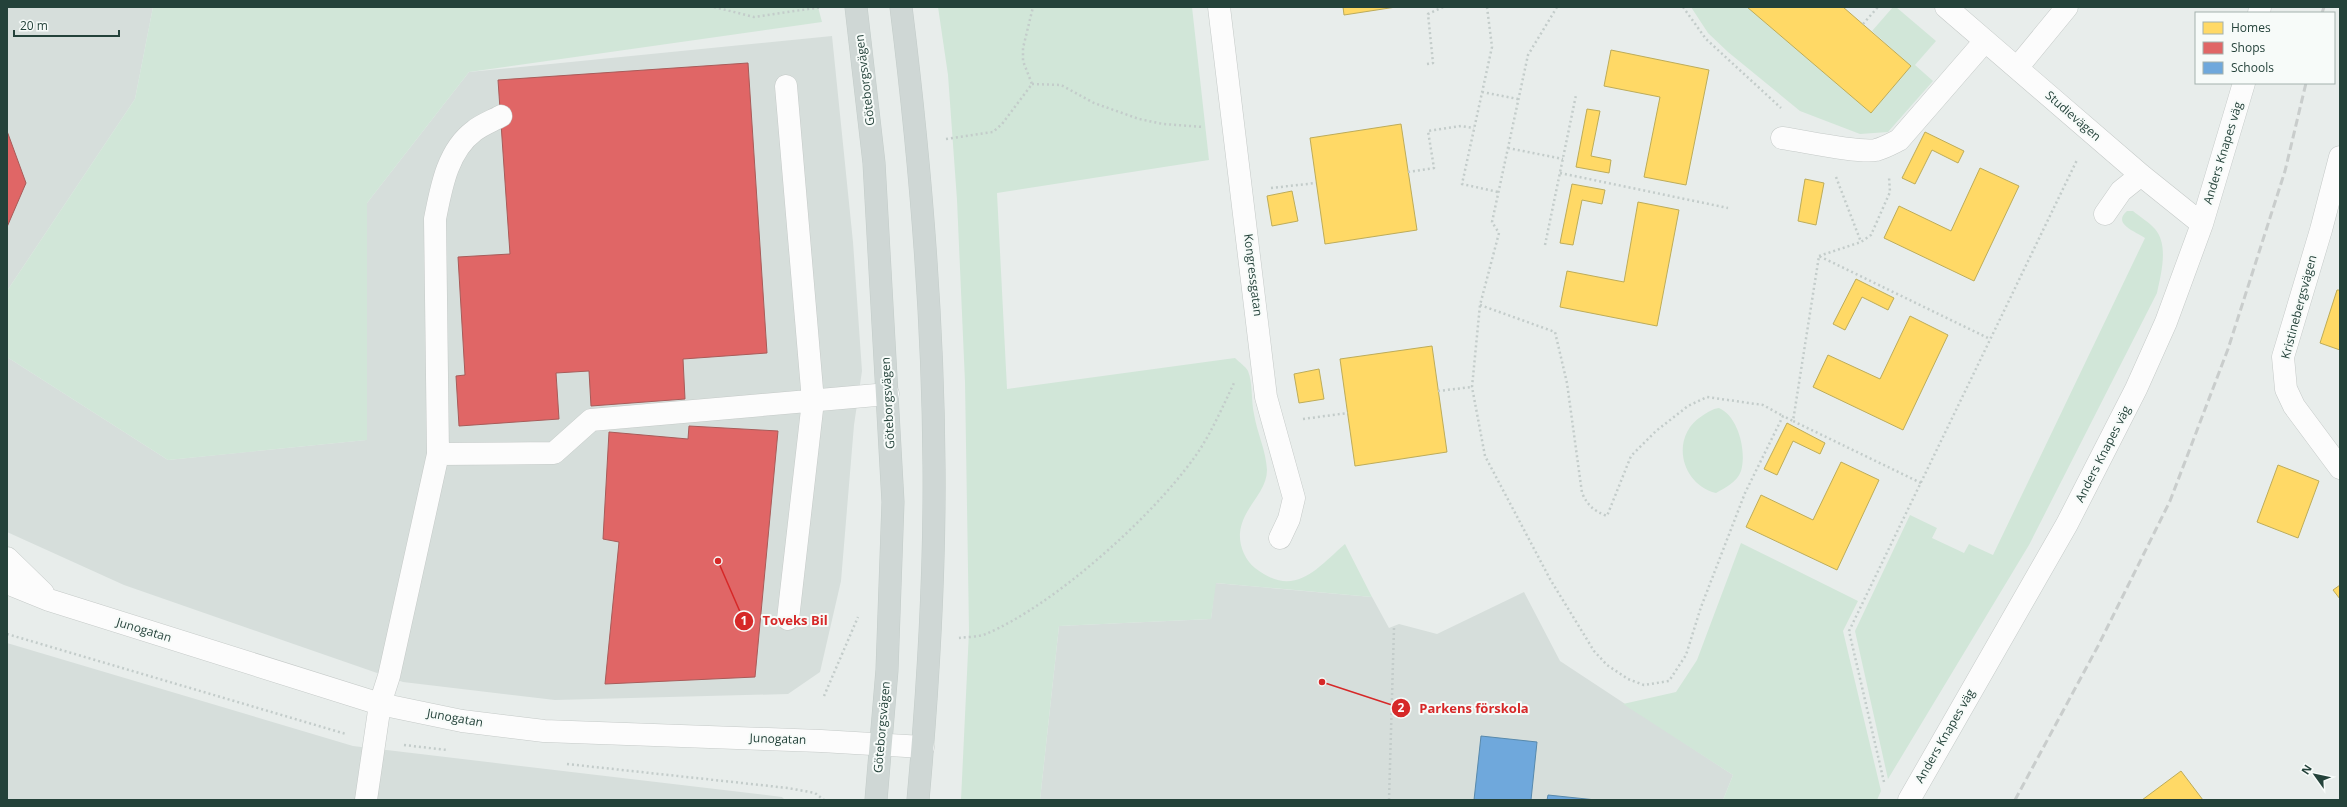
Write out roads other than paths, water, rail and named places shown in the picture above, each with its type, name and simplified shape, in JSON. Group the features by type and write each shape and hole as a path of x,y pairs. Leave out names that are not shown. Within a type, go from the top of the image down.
{"main road":[{"name":"Göteborgsvägen","path":"856,7 874,163 893,502 887,670 876,800"},
{"path":"901,7 915,118 924,244 934,465 929,638 918,800"}],"street":[{"name":"Kongressgatan","path":"1218,7 1266,397 1294,498 1288,519 1280,538"},
{"name":"Studievägen","path":"1946,7 2141,175 2202,224"},
{"path":"2017,68 2067,7"},
{"path":"1782,138 1862,150 1875,150 1887,146 1899,140 1986,41"},
{"name":"Anders Knapes väg","path":"1909,800 2101,460 2136,389 2166,322 2202,224 2244,84"},
{"path":"786,86 813,401 788,620"},
{"path":"366,800 380,704 389,676 438,454 435,219 441,187 451,158 473,131 501,116"},
{"name":"Kristinebergsvägen","path":"2340,157 2335,201 2283,357 2286,389 2294,406 2340,468"},
{"path":"2104,214 2121,191 2141,175"},
{"path":"438,454 554,453 591,420 888,394"},
{"path":"7,558 49,600"},
{"name":"Junogatan","path":"7,583 49,600 380,704 462,721 544,731 881,744 922,747"}],"railway":[{"path":"2322,12 2324,7"},
{"path":"2015,800 2098,646 2170,501 2228,349 2285,171 2306,84"}],"place":[{"name":"Toveks Bil","path":"718,561"},
{"name":"Parkens förskola","path":"1322,682"}]}
